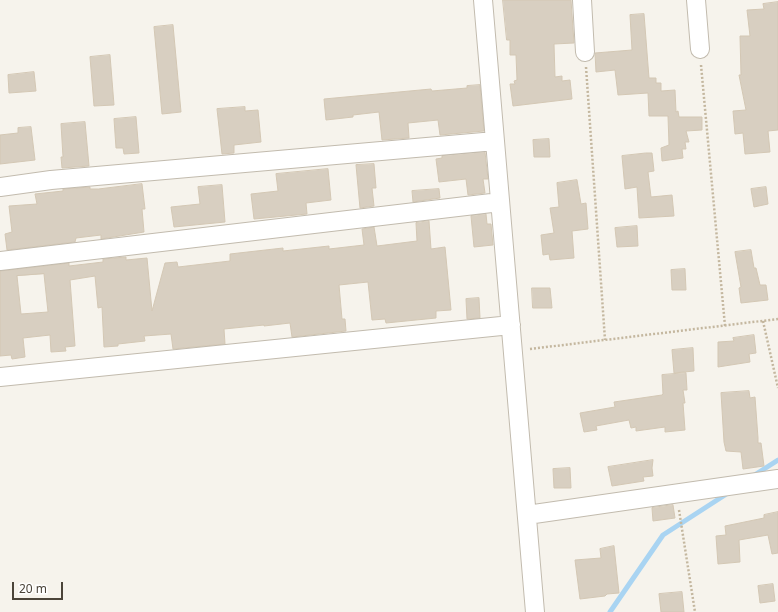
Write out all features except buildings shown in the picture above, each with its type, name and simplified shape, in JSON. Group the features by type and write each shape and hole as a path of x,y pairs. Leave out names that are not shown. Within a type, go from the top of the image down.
{"street":[{"path":"483,0 535,612"},
{"path":"582,0 585,52"},
{"path":"696,0 700,49"},
{"path":"0,187 51,180 495,141"},
{"path":"0,261 500,202"},
{"path":"0,377 511,325"},
{"path":"527,515 778,479"}],"path":[{"path":"700,49 724,326"},
{"path":"585,52 605,340"},
{"path":"513,351 778,319"},
{"path":"763,321 778,388"},
{"path":"676,494 695,612"}],"waterway":[{"path":"753,476 778,460"},
{"path":"610,612 663,535 728,493"}]}
